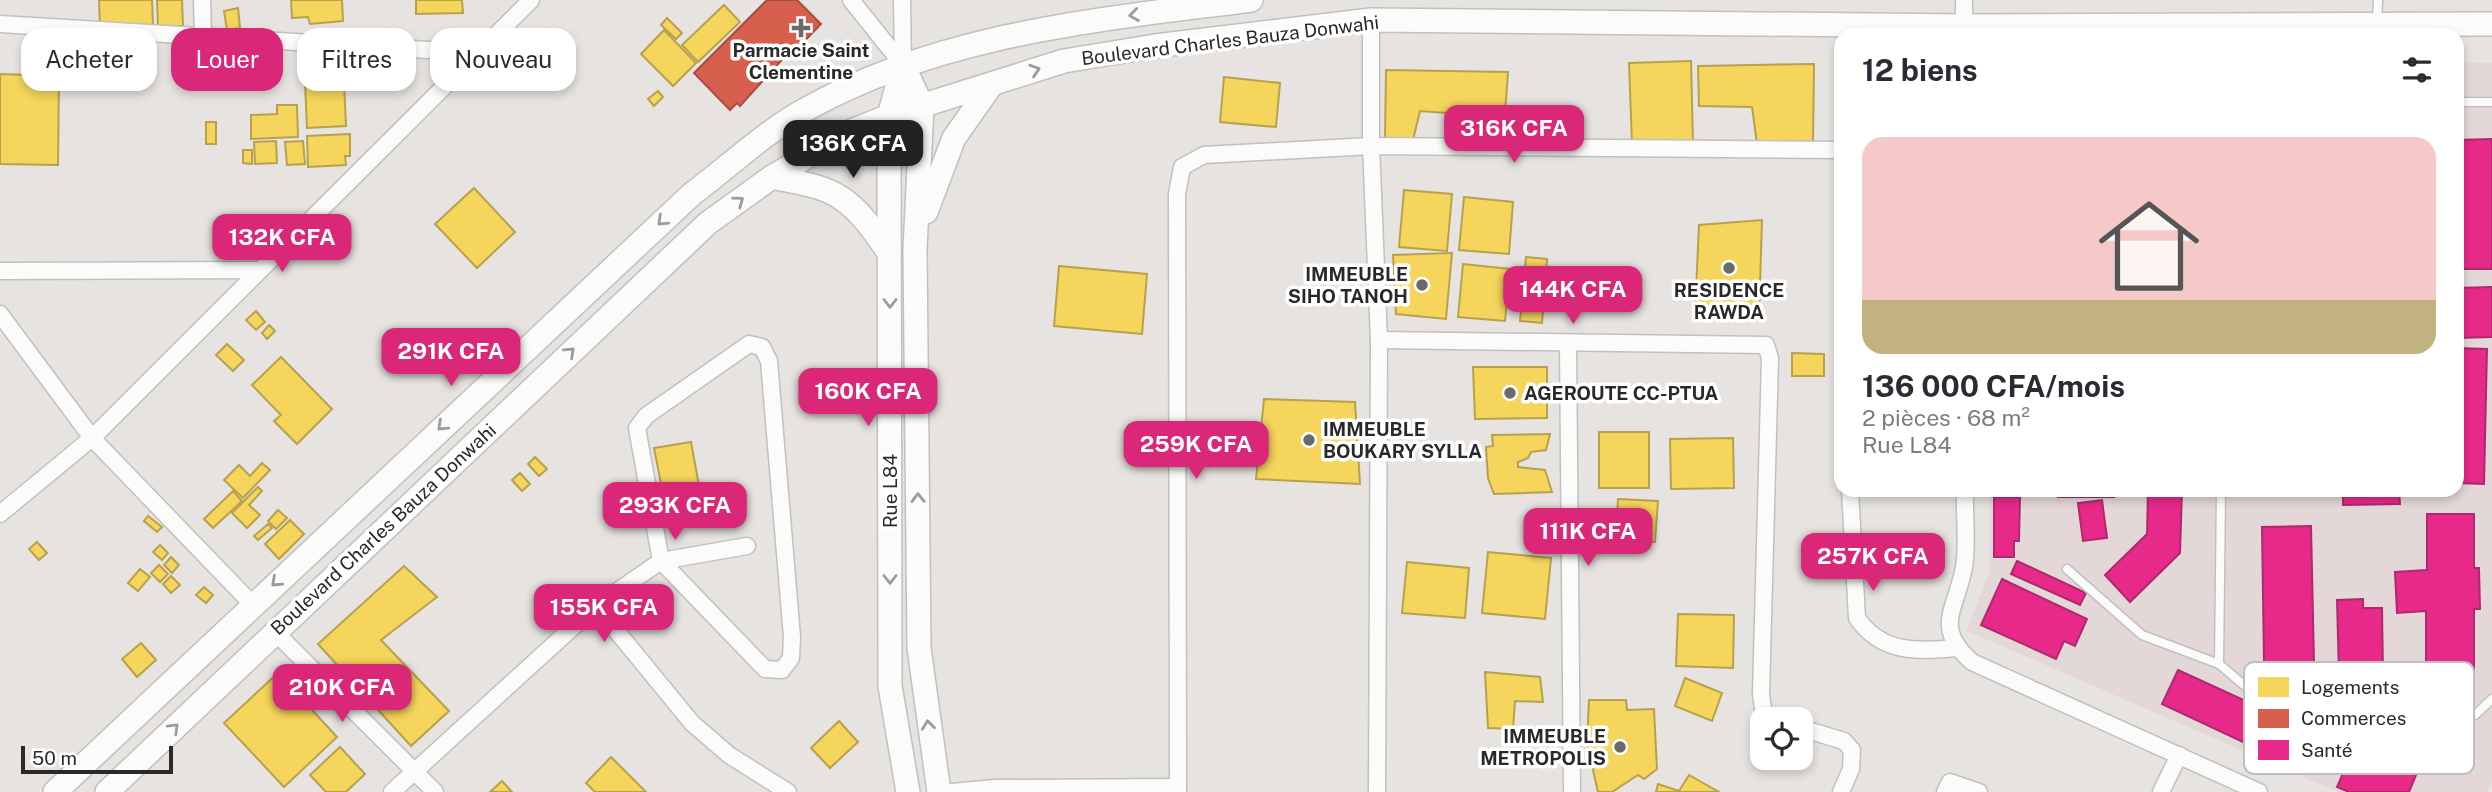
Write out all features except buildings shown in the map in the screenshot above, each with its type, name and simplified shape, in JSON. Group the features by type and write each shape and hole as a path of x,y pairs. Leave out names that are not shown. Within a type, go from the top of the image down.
{"main road":[{"name":"Boulevard Charles Bauza Donwahi","path":"55,792 252,604 692,194 802,111 903,65 1049,27 1251,0"},
{"name":"Boulevard Charles Bauza Donwahi","path":"107,792 708,223 772,177 849,132 889,116 1064,61 1155,46 1371,20 1845,28"},
{"name":"Boulevard Charles Bauza Donwahi","path":"2426,28 2492,24"},
{"path":"903,65 922,106 915,249 919,648 939,792"},
{"name":"Rue L84","path":"903,65 889,116 890,686 908,792"},
{"path":"915,249 935,181 954,138 992,84"},
{"path":"772,177 820,189 842,198 867,223 890,253"}],"street":[{"path":"202,0 203,28"},
{"path":"503,28 531,0"},
{"path":"851,0 903,65"},
{"path":"902,0 903,65"},
{"path":"1964,0 1964,28"},
{"path":"1371,20 1371,146 1379,341 1377,792"},
{"path":"0,24 171,33"},
{"path":"283,40 430,50"},
{"path":"3,509 92,438 440,91"},
{"path":"951,792 995,788 1178,789 1177,194 1182,167 1204,155 1371,146 1834,150"},
{"path":"0,271 260,270"},
{"path":"0,314 92,438 252,604"},
{"path":"1379,341 1766,345 1770,358 1763,707"},
{"path":"749,344 762,347 769,361 792,637 791,658 782,670 765,670 661,561 637,428 646,416 749,344"},
{"path":"1568,344 1572,792"},
{"path":"1850,497 1857,618 1864,628 1893,647 1923,652 1956,648"},
{"path":"1965,497 1964,567 1950,610 1950,630 1956,648 1972,662 2259,792"},
{"path":"392,792 596,606 661,561 747,546"},
{"path":"596,606 692,723 729,755 788,792"},
{"path":"274,631 435,792"},
{"path":"1813,732 1844,741 1852,750 1851,769 1841,792"},
{"path":"2161,792 2179,755"},
{"path":"1945,792 1950,782 1979,792"}],"lane":[{"path":"2377,28 2378,0"},
{"path":"2464,102 2492,102"},
{"path":"2219,664 2221,497"},
{"path":"2067,569 2142,635 2219,664 2244,685"},
{"path":"2474,715 2492,699"}],"shaded area":[{"path":"2464,62 2492,63 2492,780 2487,792 2338,792 2297,774 2474,774 2474,662 2244,662 2244,751 1967,631 1989,572 1989,497 2464,497"}],"place":[{"name":"Parmacie Saint Clementine","path":"801,28"},
{"name":"RESIDENCE RAWDA","path":"1729,268"},
{"name":"IMMEUBLE SIHO TANOH","path":"1422,285"},
{"name":"AGEROUTE CC-PTUA","path":"1510,393"},
{"name":"IMMEUBLE BOUKARY SYLLA","path":"1309,440"},
{"name":"IMMEUBLE METROPOLIS","path":"1620,747"}]}
